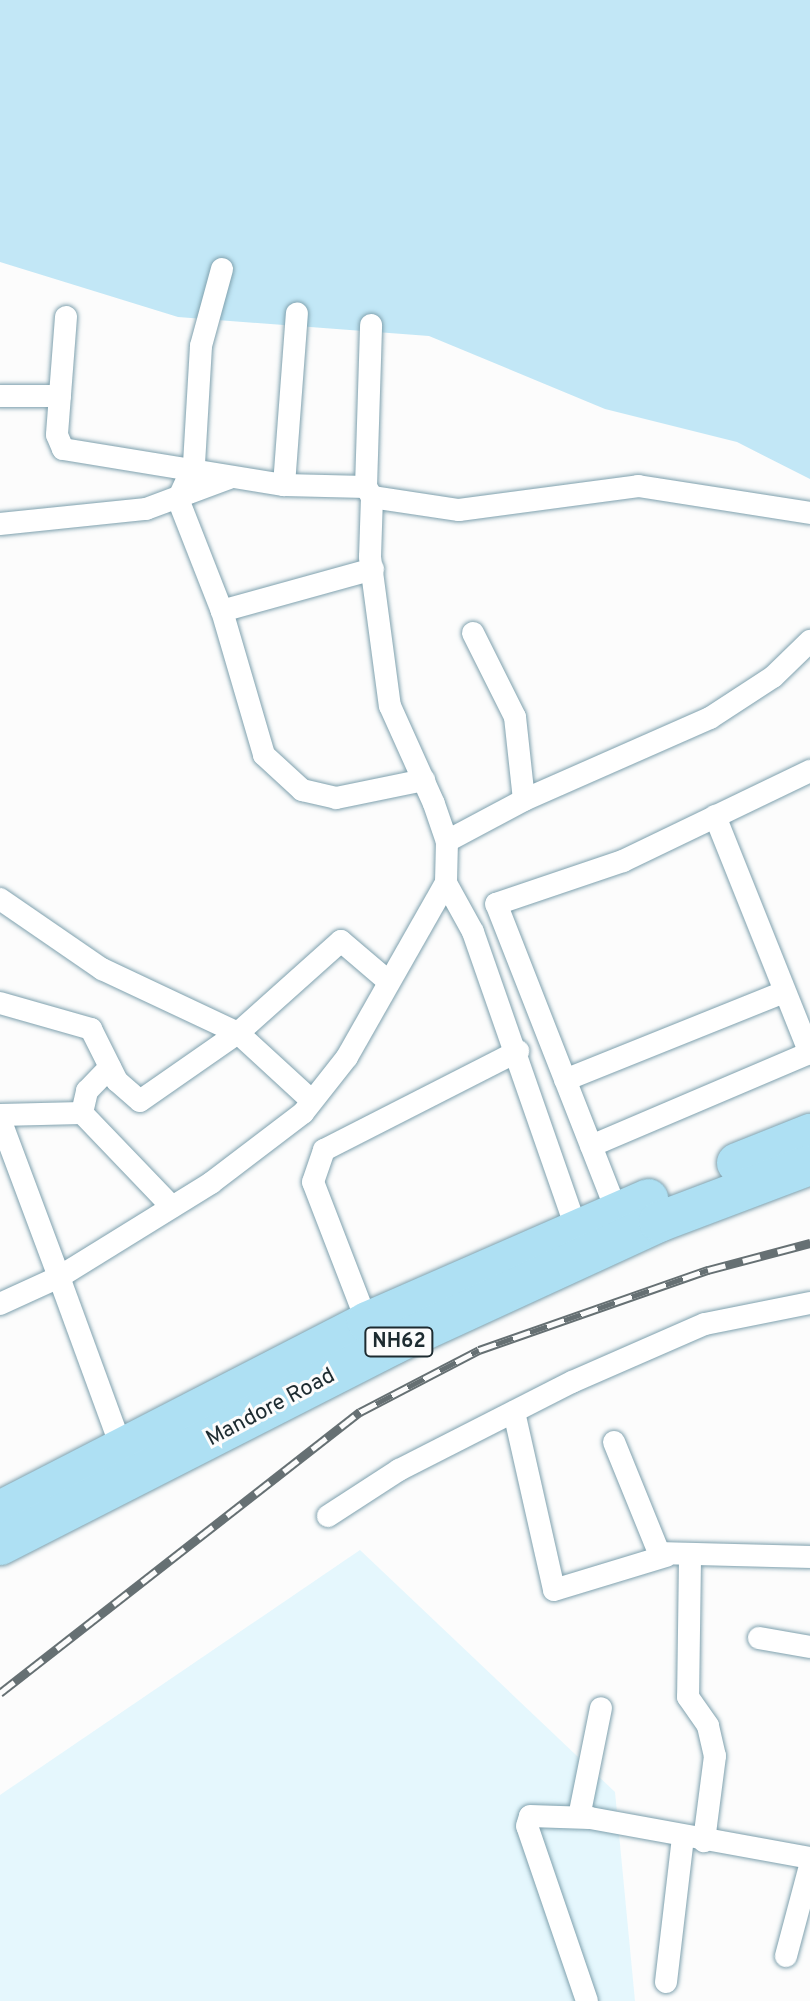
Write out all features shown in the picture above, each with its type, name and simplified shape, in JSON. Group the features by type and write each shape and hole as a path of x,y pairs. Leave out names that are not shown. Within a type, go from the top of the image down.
{"highway":[{"name":"Mandore Road","path":"0,1511 123,1452 367,1322 576,1228 810,1134"},
{"name":"Mandore Road","path":"0,1545 394,1344 659,1222 810,1165"}],"street":[{"path":"222,269 201,346 194,465 178,499 222,611 264,755 302,790 336,798 424,780"},
{"path":"284,485 297,313"},
{"path":"66,317 60,396 63,449 194,465 229,478 369,492 459,510 577,488 638,486 810,513"},
{"path":"371,325 369,492 373,569 386,692 447,841 446,883 518,1051 576,1228"},
{"path":"0,396 60,396"},
{"path":"0,524 178,499 229,478"},
{"path":"222,611 373,569"},
{"path":"473,633 515,717 524,800"},
{"path":"447,841 524,800 710,718 773,677 810,641"},
{"path":"617,1212 496,904 623,861 810,771"},
{"path":"591,1146 810,1054 715,816"},
{"path":"1,1309 172,1207 312,1101 389,982 446,883"},
{"path":"0,899 102,969 238,1033 312,1101"},
{"path":"0,1003 91,1029 128,1098 140,1101 238,1033 341,941 389,982"},
{"path":"565,1080 784,992"},
{"path":"367,1322 313,1182 324,1150 518,1051"},
{"path":"82,1113 87,1091 110,1067"},
{"path":"123,1452 0,1117 82,1113 172,1207"},
{"path":"328,1516 514,1412 705,1324 810,1303"},
{"path":"514,1412 554,1590 666,1556 690,1559 810,1557"},
{"path":"614,1442 652,1542 666,1556"},
{"path":"666,1982 693,1839 715,1756 708,1726 688,1697 690,1559"},
{"path":"759,1638 810,1647"},
{"path":"579,1817 601,1708"},
{"path":"587,2001 527,1826 540,1812 810,1858"},
{"path":"786,1956 810,1866"}],"shaded area":[{"path":"0,0 810,0 810,479 737,442 605,409 429,336 178,317 0,262"},
{"path":"360,1550 615,1792 635,2001 0,2001 0,1795"}],"railway":[{"path":"0,1693 360,1412 479,1350 708,1270 810,1243"}]}
